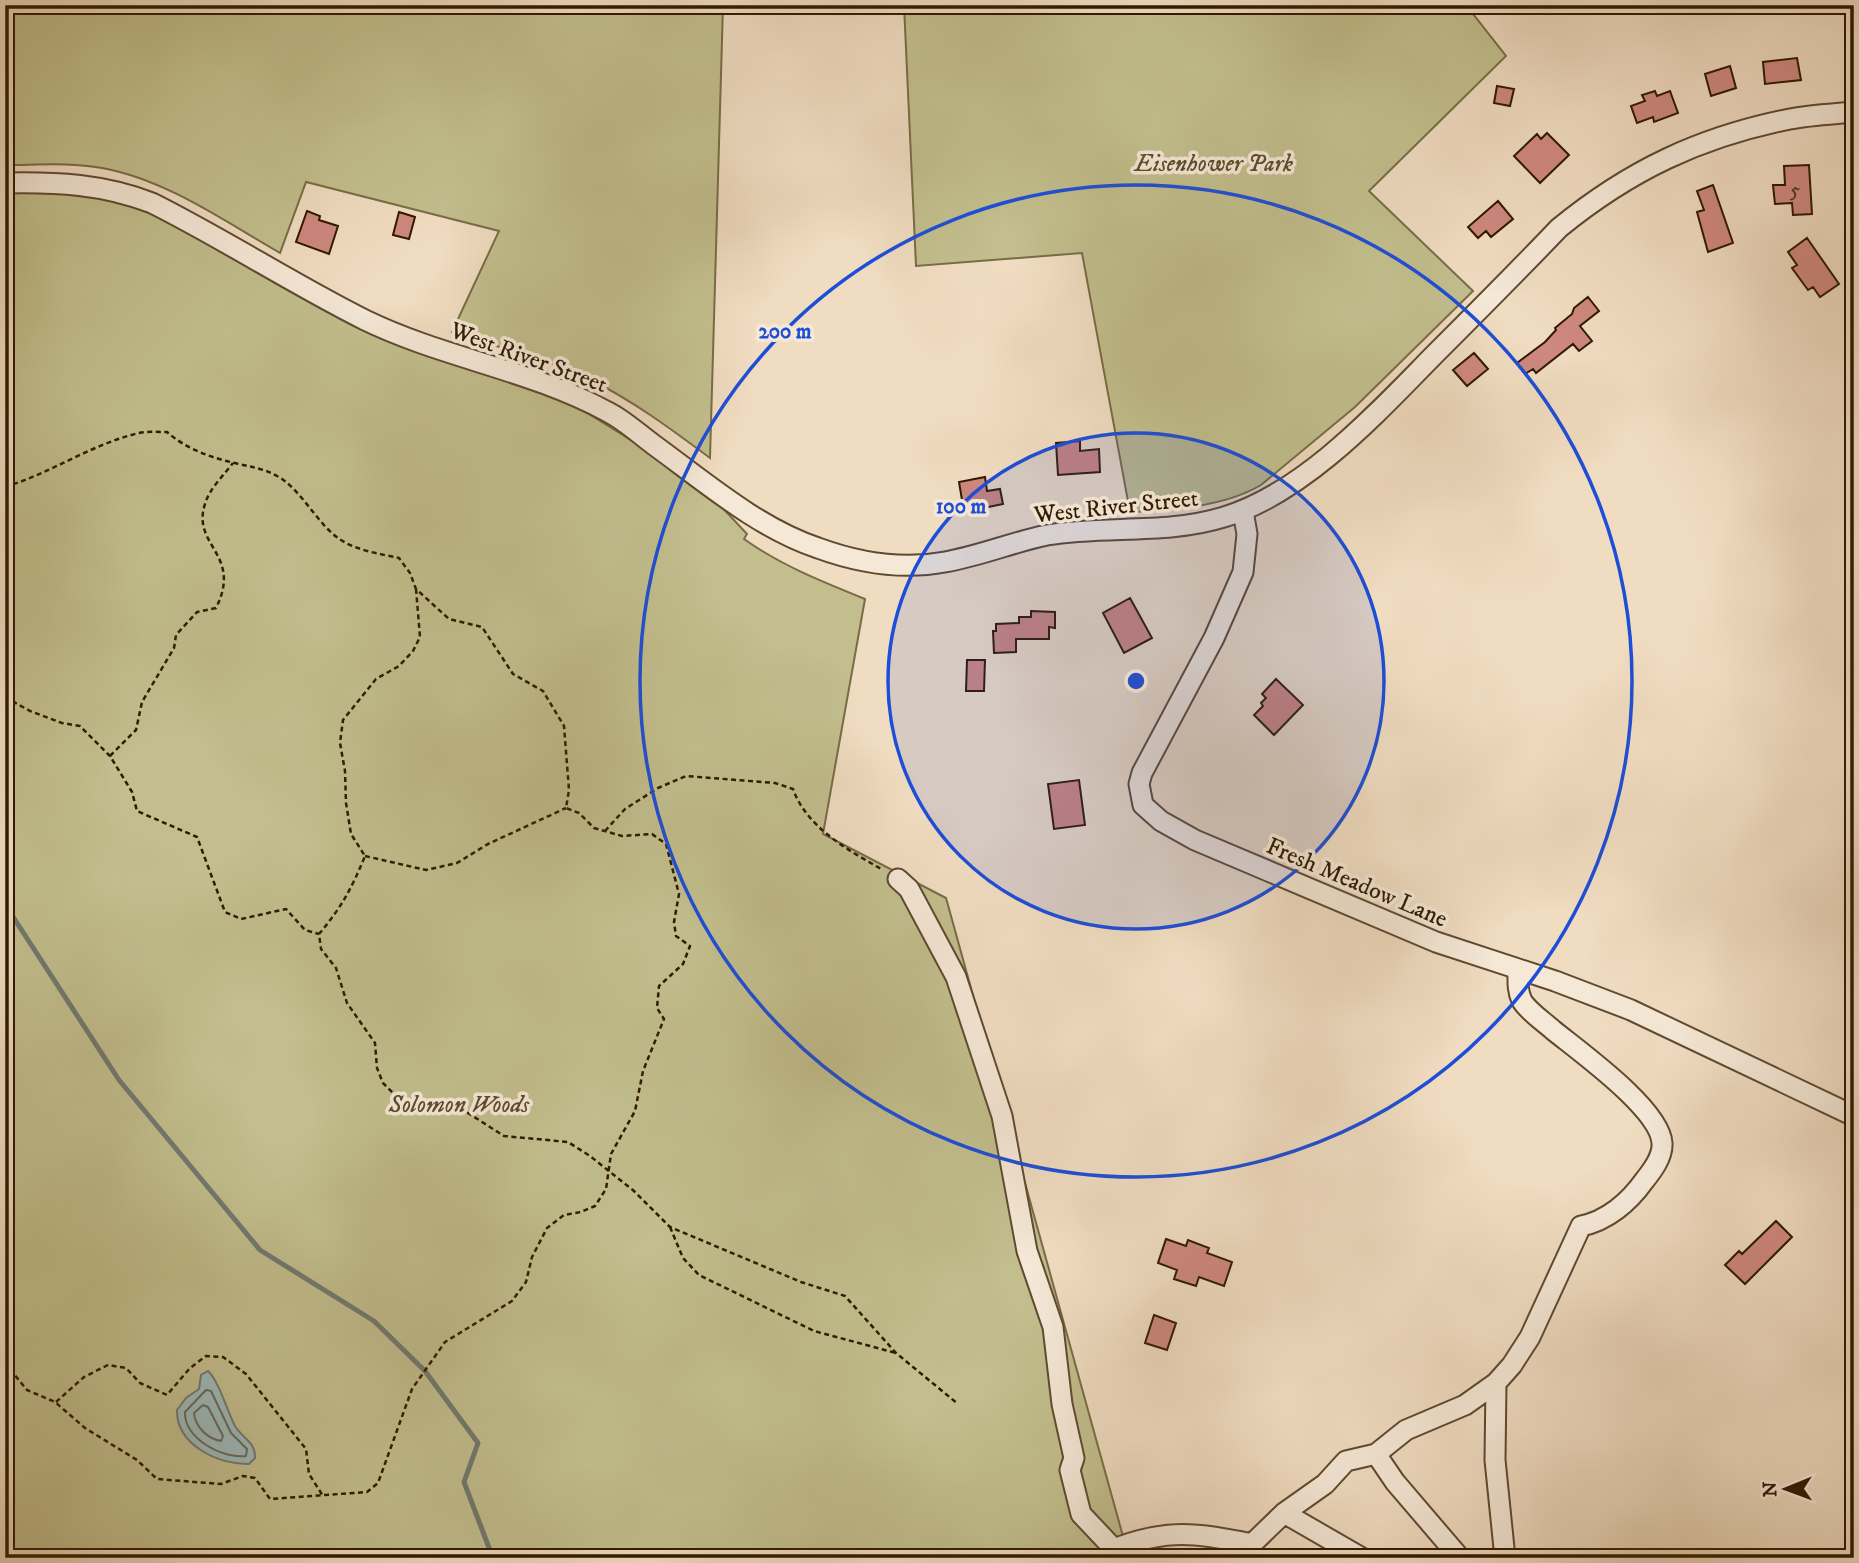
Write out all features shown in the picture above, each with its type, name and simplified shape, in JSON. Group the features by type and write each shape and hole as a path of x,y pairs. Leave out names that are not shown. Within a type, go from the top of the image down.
{"street":[{"name":"West River Street","path":"5,183 80,184 128,193 152,203 365,320 428,347 527,377 609,412 722,494 776,528 815,548 866,562 932,564 1051,535 1177,527 1243,511 1270,497 1312,468 1370,420 1559,228 1593,200 1622,181 1714,139 1791,119 1854,112"},
{"name":"Fresh Meadow Lane","path":"1243,511 1247,534 1243,572 1219,627 1142,773 1139,784 1143,805 1161,821 1195,840 1436,942 1631,1010 1854,1116"},
{"path":"898,879 909,889 957,976 984,1057 1002,1116 1027,1251 1053,1327 1062,1404 1074,1458 1070,1470 1081,1514 1114,1553 1153,1535 1181,1533 1249,1551 1283,1513 1325,1484 1346,1461 1376,1454 1406,1430 1465,1405 1496,1383 1512,1365 1530,1337 1581,1226 1598,1223 1605,1218 1641,1186 1656,1166 1662,1145 1657,1126 1641,1106 1593,1061 1523,1003 1518,989 1518,969"},
{"path":"1496,1383 1494,1460 1505,1558"},
{"path":"1376,1454 1395,1482 1460,1558"},
{"path":"1283,1513 1362,1558"}],"path":[{"path":"5,487 141,433 167,432 192,449 233,463 259,468 280,477 338,539 370,552 399,558 410,573 416,589 420,637 413,652 399,666 376,679 342,720 340,743 351,834 365,856 426,870 457,863 488,844 566,808 579,813 594,828 622,836 652,834 666,844 679,894 674,922 676,936 690,946 683,964 659,986 657,1008 664,1019 643,1071 635,1111 611,1154 606,1189 595,1206 564,1215 547,1228 532,1257 526,1282 512,1301 445,1342 412,1390 378,1483 367,1492 270,1499 255,1478 243,1476 221,1485 157,1479 137,1460 85,1428 55,1402 27,1390 5,1363"},
{"path":"110,756 136,730 142,702 174,648 176,635 197,612 216,608 223,592 224,570 218,553 207,538 202,522 205,503 233,463"},
{"path":"416,589 449,619 482,627 513,674 543,691 564,726 569,790 566,808"},
{"path":"5,696 30,711 62,723 80,726 110,756 132,792 137,811 197,837 225,912 241,919 286,909 305,930 319,934"},
{"path":"605,831 625,809 657,788 687,776 775,783 793,789 798,804 809,819 851,852 898,879"},
{"path":"365,856 351,892 319,934 321,949 336,968 347,1003 374,1043 377,1068 383,1083 400,1101 419,1107 468,1113 504,1136 568,1142 607,1169 670,1227 801,1282 845,1296 896,1353 958,1405"},
{"path":"670,1227 683,1258 699,1275 814,1331 896,1353"},
{"path":"55,1402 84,1377 108,1365 127,1368 140,1383 167,1395 190,1368 206,1356 223,1357 246,1374 306,1449 309,1474 323,1496"}],"green space":[{"path":"5,5 723,5 710,458 636,406 589,379 539,359 452,332 499,231 306,182 280,253 194,203 126,174 78,165 5,165"},
{"name":"Eisenhower Park","path":"904,5 1466,5 1506,56 1369,191 1473,291 1355,407 1261,485 1215,503 1180,509 1130,512 1082,253 916,266"},
{"name":"Solomon Woods","path":"75,191 145,207 511,381 576,406 647,450 717,502 747,534 744,539 758,549 803,573 865,599 823,834 946,898 1129,1558 5,1558 5,192"}],"water":[{"path":"208,1371 235,1426 253,1448 255,1458 249,1464 225,1461 201,1450 191,1443 179,1422 177,1410 186,1398 199,1389 201,1375"}],"building":[{"path":"1797,58 1801,80 1765,84 1763,62"},
{"path":"1730,66 1736,88 1711,96 1705,74"},
{"path":"1497,86 1514,89 1510,106 1494,103"},
{"path":"1655,91 1657,96 1670,91 1678,113 1654,122 1653,117 1637,123 1631,106 1645,101 1642,95"},
{"path":"1547,133 1569,155 1540,183 1514,156 1537,134 1541,139"},
{"path":"1809,165 1812,214 1793,215 1792,203 1775,204 1773,185 1785,185 1784,166"},
{"path":"1713,185 1733,243 1708,252 1697,212 1704,210 1697,191"},
{"path":"1498,201 1513,219 1491,237 1486,231 1478,238 1468,227"},
{"path":"307,211 320,216 319,220 338,226 329,254 296,242"},
{"path":"399,212 415,217 409,239 393,235"},
{"path":"1807,238 1839,284 1820,297 1813,287 1808,290 1792,268 1797,265 1788,252"},
{"path":"1588,297 1599,311 1580,326 1592,341 1579,351 1573,344 1536,373 1533,369 1525,374 1517,363 1545,342 1555,328 1572,314 1574,308"},
{"path":"1474,353 1488,369 1467,386 1453,370"},
{"path":"1080,441 1080,451 1099,449 1100,472 1058,475 1056,443"},
{"path":"985,477 987,491 1000,489 1003,504 964,512 959,482"},
{"path":"1130,598 1152,638 1124,653 1103,613"},
{"path":"1031,611 1055,612 1055,628 1049,627 1049,639 1016,639 1016,652 994,653 993,631 996,631 996,624 1019,623 1019,617 1031,617"},
{"path":"967,660 985,660 984,691 966,691"},
{"path":"1276,679 1303,705 1274,735 1254,715 1263,706 1261,703 1266,698 1262,694"},
{"path":"1079,780 1085,825 1054,829 1048,784"},
{"path":"1776,1221 1792,1237 1745,1284 1725,1265 1739,1251 1742,1254"},
{"path":"1166,1239 1186,1246 1188,1240 1209,1248 1207,1253 1232,1262 1224,1286 1199,1277 1196,1286 1174,1279 1177,1270 1158,1263"},
{"path":"1154,1315 1176,1323 1167,1350 1145,1343"}],"waterway":[{"path":"6,906 119,1080 260,1250 374,1321 425,1371 478,1443 464,1482 491,1553 490,1558"}]}
